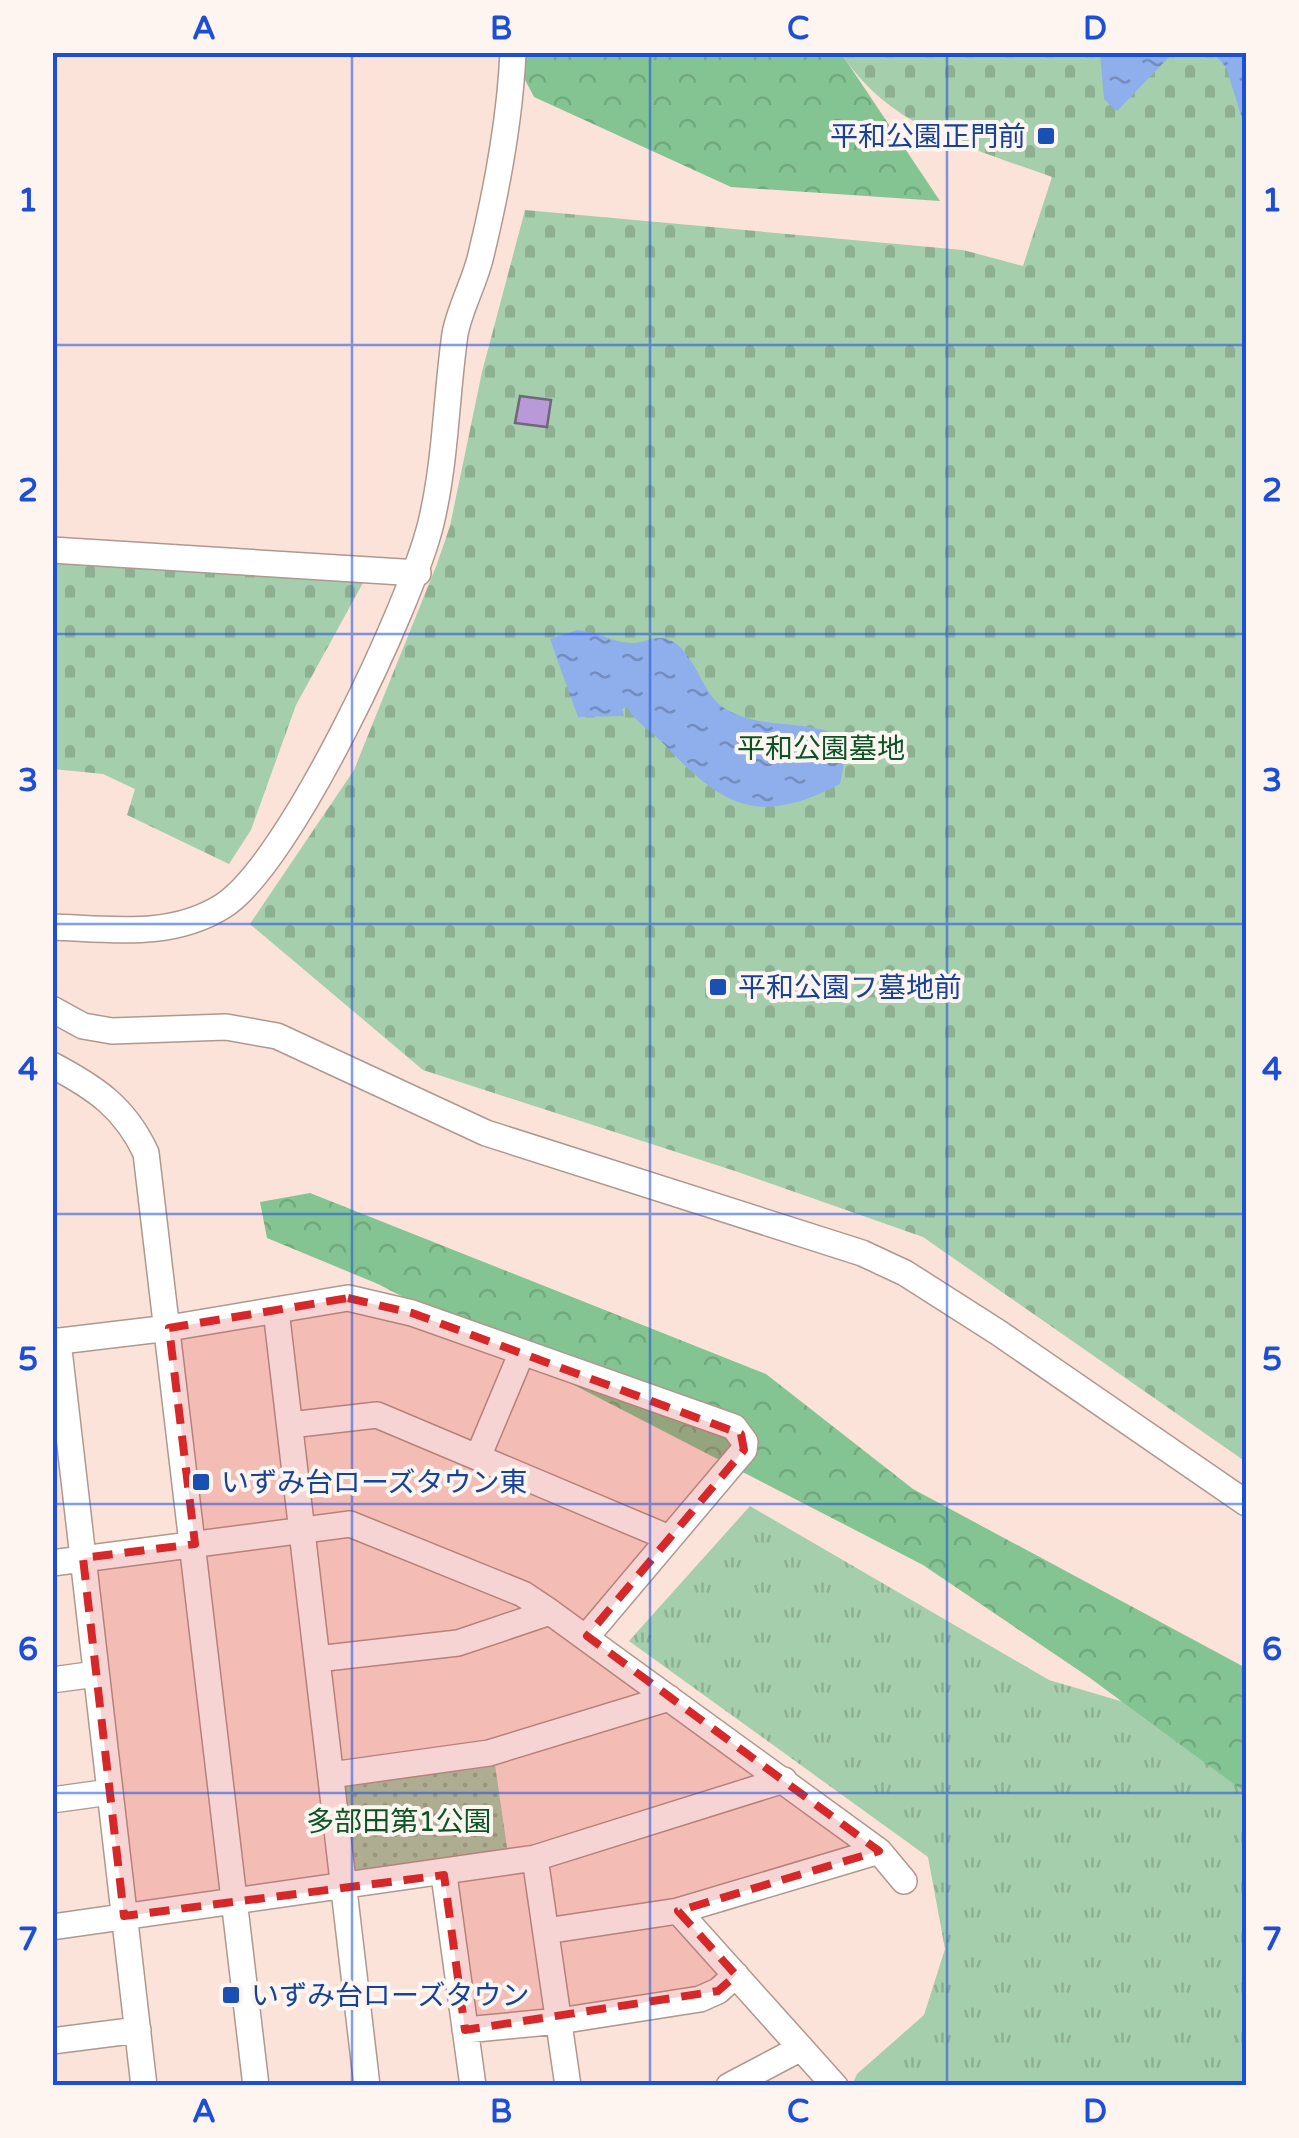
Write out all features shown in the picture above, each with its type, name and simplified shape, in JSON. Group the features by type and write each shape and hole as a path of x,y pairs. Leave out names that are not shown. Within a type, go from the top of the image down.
{"street":[{"path":"52,927 147,931 182,924 224,906 258,872 300,813 418,573 446,440 456,331 480,259 500,165 513,52"},
{"path":"52,550 418,573"},
{"path":"52,1010 82,1026 112,1030 226,1026 277,1036 486,1133 862,1253 906,1273 984,1323 1246,1503"},
{"path":"52,1065 115,1104 134,1127 146,1153 195,1544 231,1900 256,2086"},
{"path":"144,2086 83,1558 62,1452 55,1341 169,1328 348,1298 412,1313 734,1426 741,1434 744,1450 587,1636"},
{"path":"276,1310 367,2086"},
{"path":"478,1457 522,1352"},
{"path":"290,1426 377,1415 669,1538"},
{"path":"52,1563 350,1524 522,1594 550,1612 879,1851 904,1881"},
{"path":"317,1659 458,1643 550,1612"},
{"path":"52,1680 96,1674"},
{"path":"331,1775 489,1753 669,1698"},
{"path":"52,1927 536,1858 784,1780"},
{"path":"52,1800 110,1792"},
{"path":"546,1930 678,1911 879,1851"},
{"path":"536,1858 568,2086"},
{"path":"444,1874 473,2086"},
{"path":"678,1911 835,2086"},
{"path":"465,2030 559,2022 700,1998 718,1991 736,1975"},
{"path":"52,2041 138,2030"},
{"path":"729,2086 801,2048"}],"highlighted area":[{"path":"348,1298 412,1313 741,1434 744,1450 587,1636 879,1851 678,1911 736,1975 718,1991 465,2030 444,1875 124,1916 83,1558 195,1544 169,1328"}],"green space":[{"path":"511,53 841,53 940,201 731,187 534,97"},
{"name":"平和公園墓地","path":"841,53 1246,53 1246,1462 923,1237 738,1172 423,1070 250,924 354,770 437,564 450,526 482,372 525,210 963,250 1023,266 1052,177 963,145 908,118 861,79"},
{"path":"52,556 364,581 296,705 251,830 229,864 127,815 135,789 103,774 53,769"},
{"path":"310,1193 766,1374 913,1489 1246,1668 1246,1793 1090,1678 923,1565 378,1284 267,1238 260,1202"},
{"path":"750,1506 1049,1680 1246,1738 1246,2085 852,2085 857,2074 924,2015 945,1949 928,1857 629,1641"},
{"name":"多部田第1公園","path":"494,1758 508,1854 356,1876 348,1871 344,1780"}],"water":[{"path":"1100,52 1173,53 1117,111 1104,99"},
{"path":"1213,53 1246,53 1246,131 1226,67"},
{"path":"577,630 630,643 669,640 683,650 712,696 727,710 753,720 833,733 845,756 840,784 787,804 744,804 706,784 627,707 622,709 624,716 578,717 550,639"}],"building":[{"path":"520,396 551,400 547,427 515,423"}],"place":[{"name":"平和公園正門前","path":"1046,136"},
{"name":"平和公園フ墓地前","path":"718,987"},
{"name":"いずみ台ローズタウン東","path":"201,1482"},
{"name":"いずみ台ローズタウン","path":"231,1995"}]}
